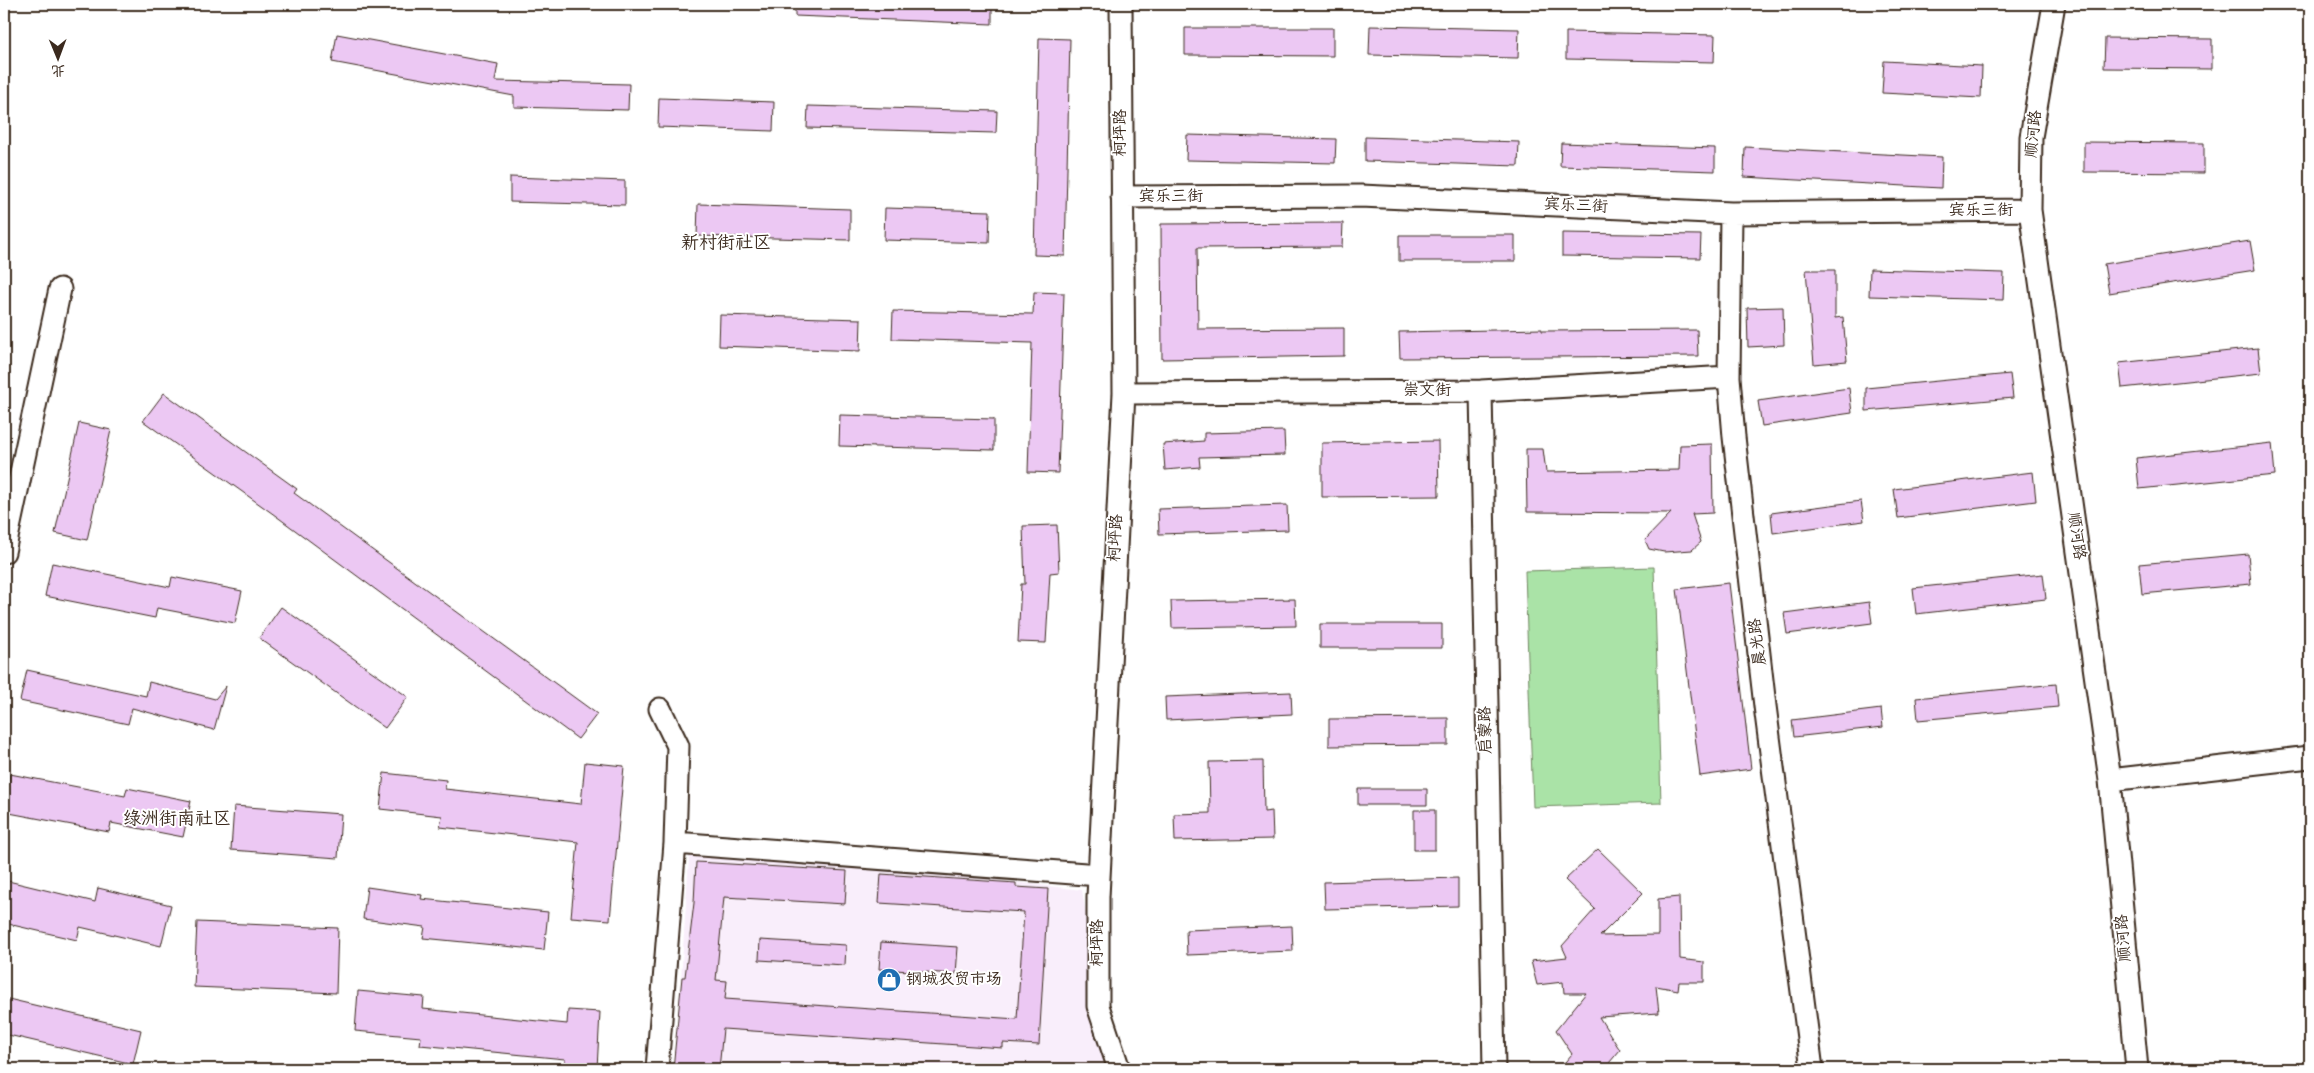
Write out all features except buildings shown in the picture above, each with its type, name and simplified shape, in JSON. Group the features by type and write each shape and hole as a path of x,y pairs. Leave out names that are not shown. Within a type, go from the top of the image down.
{"street":[{"name":"柯坪路","path":"1119,1069 1098,1006 1099,875 1124,393 1121,4"},
{"name":"顺河路","path":"2054,4 2031,137 2030,210 2110,780 2137,1069"},
{"name":"宾乐三街","path":"1122,197 1361,196 1731,213 2030,210"},
{"name":"晨光路","path":"1731,213 1729,377 1734,437 1765,706 1812,1069"},
{"path":"4,552 60,289"},
{"name":"崇文街","path":"1124,393 1481,391 1729,377"},
{"name":"启蒙路","path":"1481,391 1494,1069"},
{"path":"657,1069 675,844 678,746 660,709"},
{"path":"2110,780 2310,756"},
{"path":"675,844 1099,875"}],"shaded area":[{"name":"钢城农贸市场","path":"690,844 1082,890 1111,1069 675,1069"}],"green space":[{"path":"1654,567 1661,803 1533,807 1525,571"}],"place":[{"name":"钢城农贸市场","path":"889,980"}],"district":[{"name":"新村街社区","path":"726,244"},
{"name":"绿洲街南社区","path":"177,820"}]}
